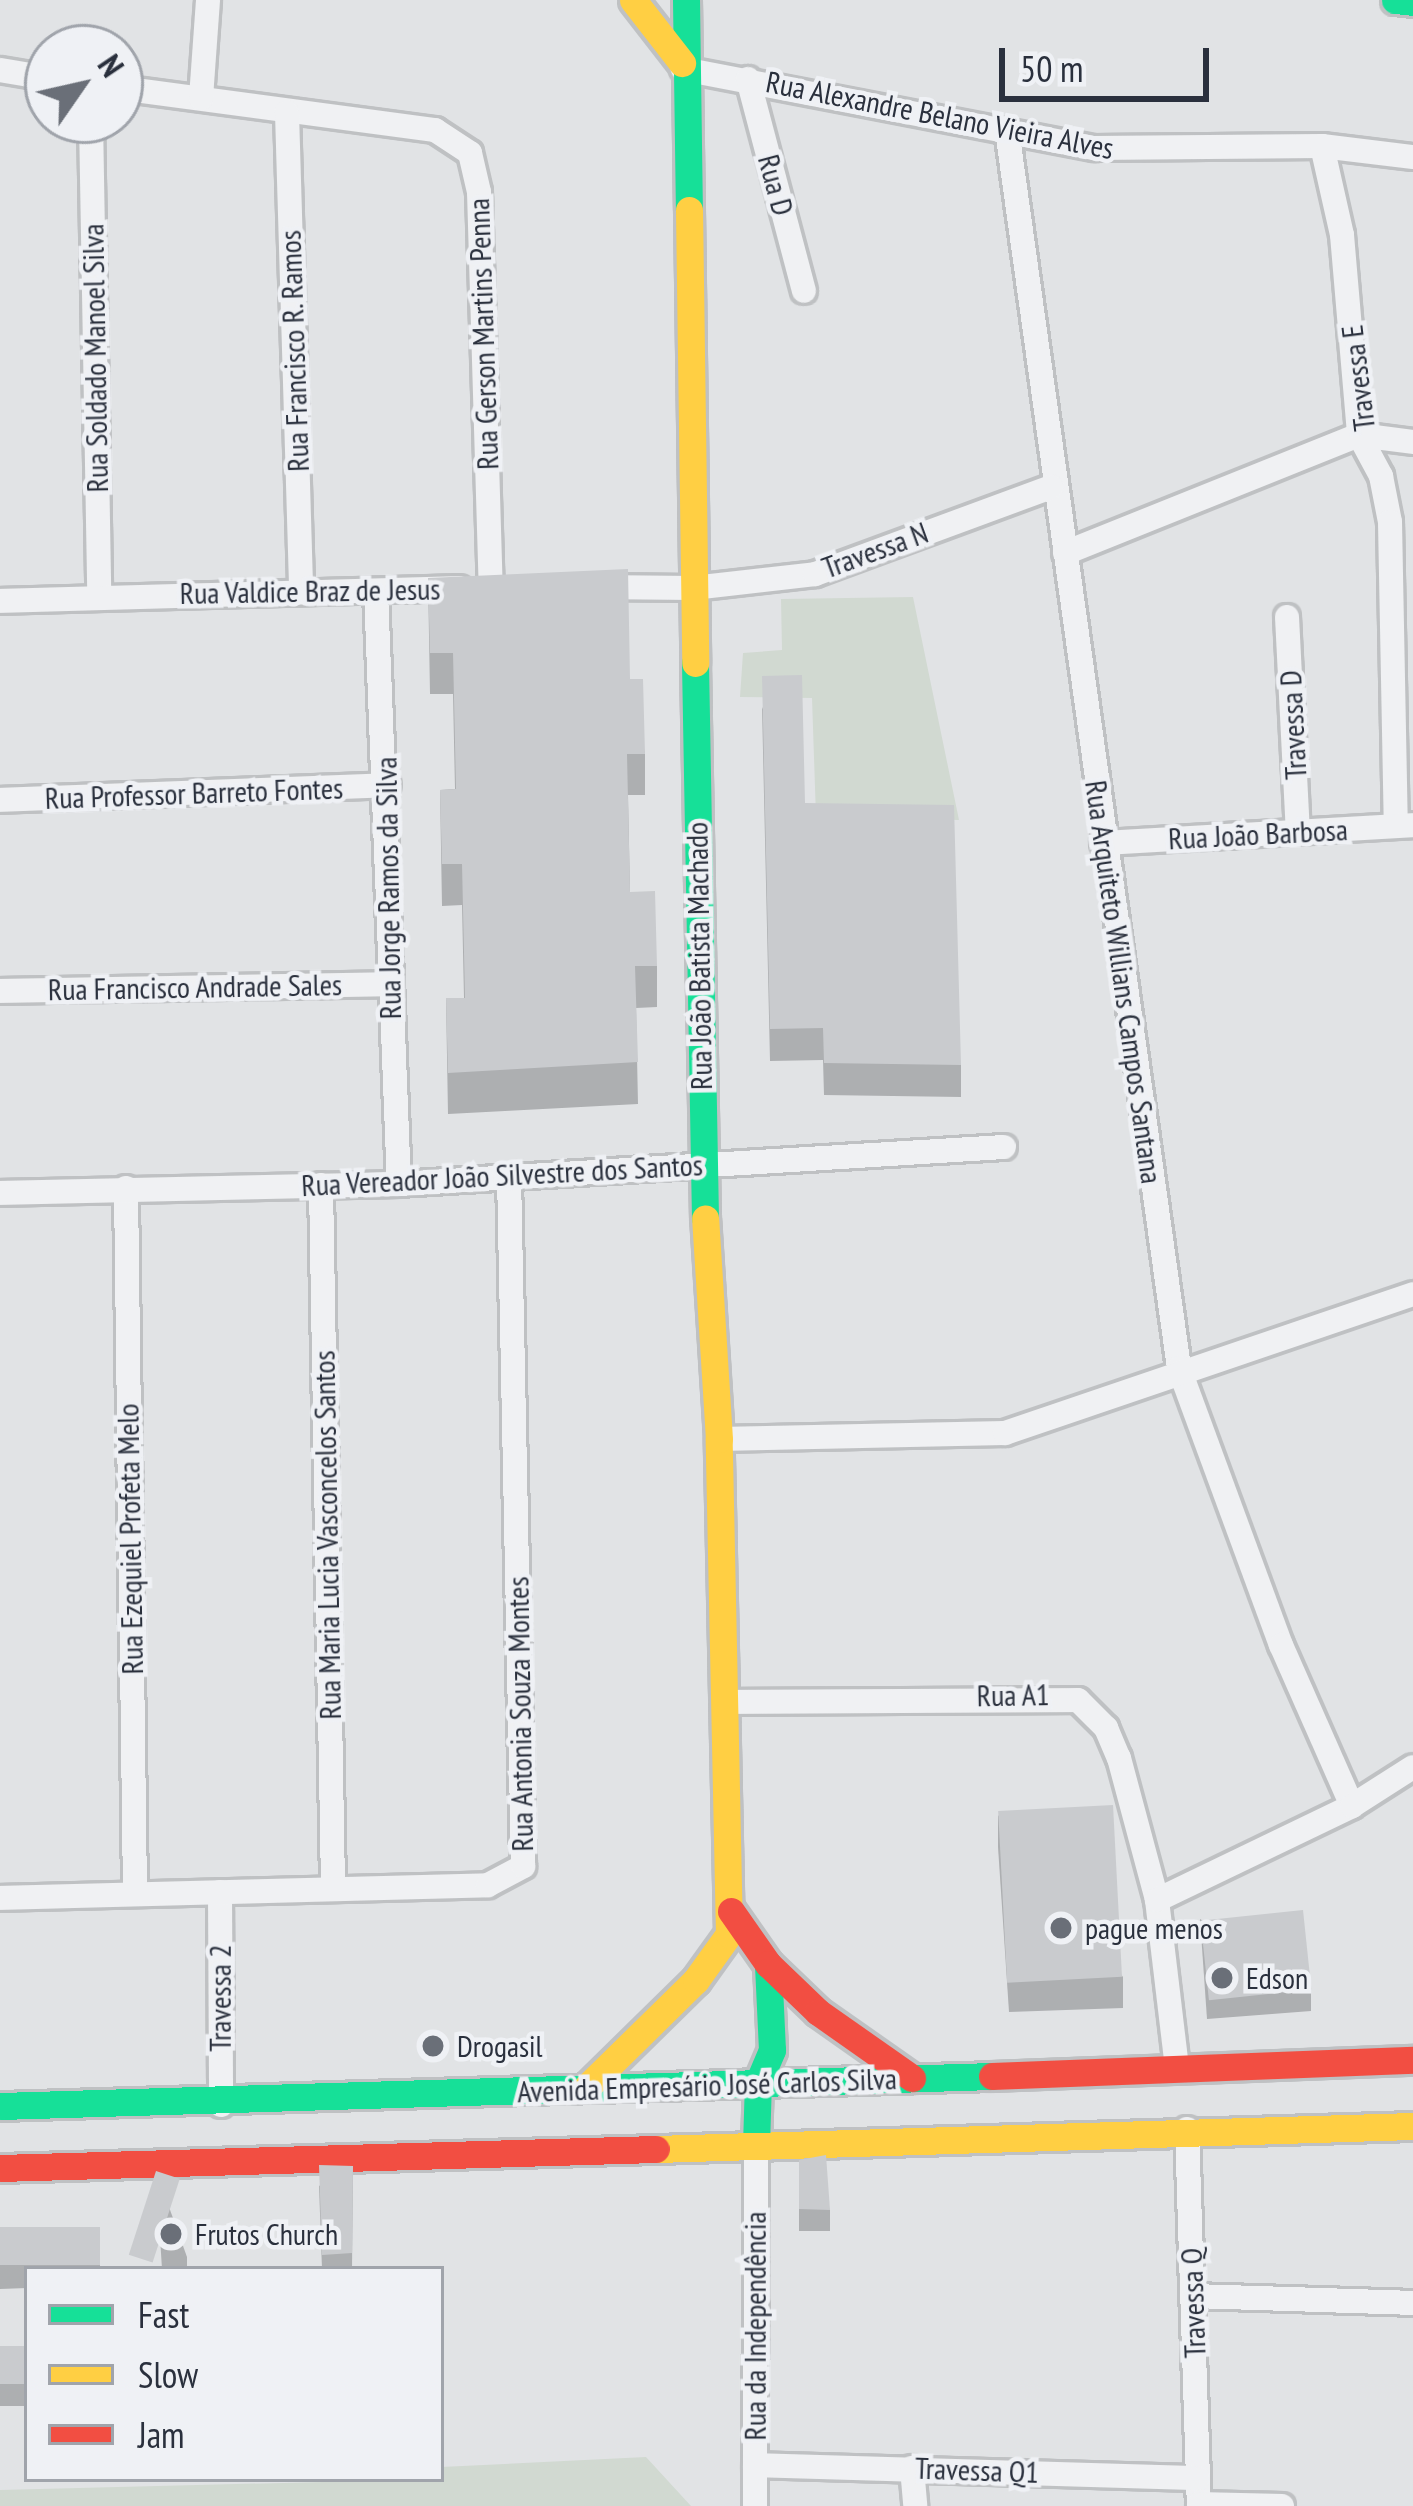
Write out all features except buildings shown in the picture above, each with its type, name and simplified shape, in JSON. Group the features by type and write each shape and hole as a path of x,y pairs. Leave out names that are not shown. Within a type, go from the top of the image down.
{"main road":[{"path":"633,0 682,66"},
{"name":"Rua João Batista Machado","path":"686,0 682,66 702,1166 719,1439 730,1922"},
{"path":"1395,0 1413,2"},
{"path":"587,2086 664,2019 730,1922 768,1964 884,2065 914,2079"},
{"path":"756,2145 758,2083 772,2050 768,1964"},
{"name":"Avenida Empresário José Carlos Silva","path":"0,2106 221,2105 587,2086 1413,2060"},
{"name":"Avenida Empresário José Carlos Silva","path":"0,2168 1186,2128 1413,2126"}],"street":[{"path":"201,98 208,0"},
{"name":"Rua Alexandre Belano Vieira Alves","path":"682,66 1120,150 1322,146 1413,157"},
{"name":"Rua D","path":"748,79 804,291"},
{"name":"Rua Gerson Martins Penna","path":"144,91 435,130 470,153 479,191 502,587"},
{"name":"Rua Francisco R. Ramos","path":"287,112 301,589"},
{"name":"Rua Arquiteto Willians Campos Santana","path":"1007,130 1052,487 1179,1368 1281,1646 1352,1806"},
{"name":"Rua Soldado Manoel Silva","path":"91,144 99,595"},
{"name":"Travessa E","path":"1322,146 1342,235 1359,435 1381,476 1390,522 1405,825"},
{"path":"1065,553 1359,435 1413,442"},
{"name":"Travessa N","path":"693,588 838,567 1052,487"},
{"name":"Rua Valdice Braz de Jesus","path":"0,601 301,589 376,592 502,587"},
{"path":"558,587 693,588"},
{"name":"Rua Jorge Ramos da Silva","path":"376,592 388,785 389,984 399,1184"},
{"name":"Travessa D","path":"1287,617 1298,832"},
{"name":"Rua Professor Barreto Fontes","path":"0,800 388,785"},
{"name":"Rua João Barbosa","path":"1103,843 1405,825"},
{"name":"Rua Francisco Andrade Sales","path":"0,991 389,984"},
{"name":"Rua Vereador João Silvestre dos Santos","path":"0,1193 399,1184 1004,1147"},
{"name":"Rua Antonia Souza Montes","path":"0,1898 332,1885 488,1885 526,1859 509,1177"},
{"name":"Rua Maria Lucia Vasconcelos Santos","path":"321,1185 332,1885"},
{"name":"Rua Ezequiel Profeta Melo","path":"126,1188 135,1891"},
{"path":"719,1439 1005,1433 1054,1421 1098,1396 1179,1368 1413,1294"},
{"name":"Rua A1","path":"727,1702 1078,1700 1106,1728 1119,1758 1156,1900"},
{"path":"1177,2068 1156,1900 1352,1806 1413,1767"},
{"name":"Travessa 2","path":"220,1892 221,2105"},
{"name":"Travessa Q","path":"1186,2128 1199,2505"},
{"name":"Rua da Independência","path":"754,2506 756,2145"},
{"path":"1193,2296 1413,2303"},
{"name":"Travessa Q1","path":"755,2465 1198,2478"},
{"path":"912,2468 915,2506"},
{"path":"1199,2505 1282,2506"}],"shaded area":[{"path":"913,597 959,820 816,817 812,698 740,697 743,653 782,650 781,599"},
{"path":"646,2457 691,2506 0,2506 0,2490 444,2482 444,2467"}],"traffic: fast":[{"path":"686,0 689,210"},
{"path":"1395,0 1413,2"},
{"path":"695,663 705,1218"},
{"path":"756,2145 758,2083 772,2050 768,1964"},
{"path":"0,2106 992,2076"}],"traffic: slow":[{"path":"633,0 682,63"},
{"path":"689,210 695,663"},
{"path":"587,2087 696,1980 729,1934 719,1439 705,1218"},
{"path":"656,2149 1413,2126"}],"traffic: jam":[{"path":"731,1911 768,1964 818,2012 912,2078"},
{"path":"992,2076 1413,2060"},
{"path":"0,2168 656,2149"}],"place":[{"name":"pague menos","path":"1061,1928"},
{"name":"Edson","path":"1222,1978"},
{"name":"Drogasil","path":"433,2046"},
{"name":"Frutos Church","path":"171,2234"}]}
